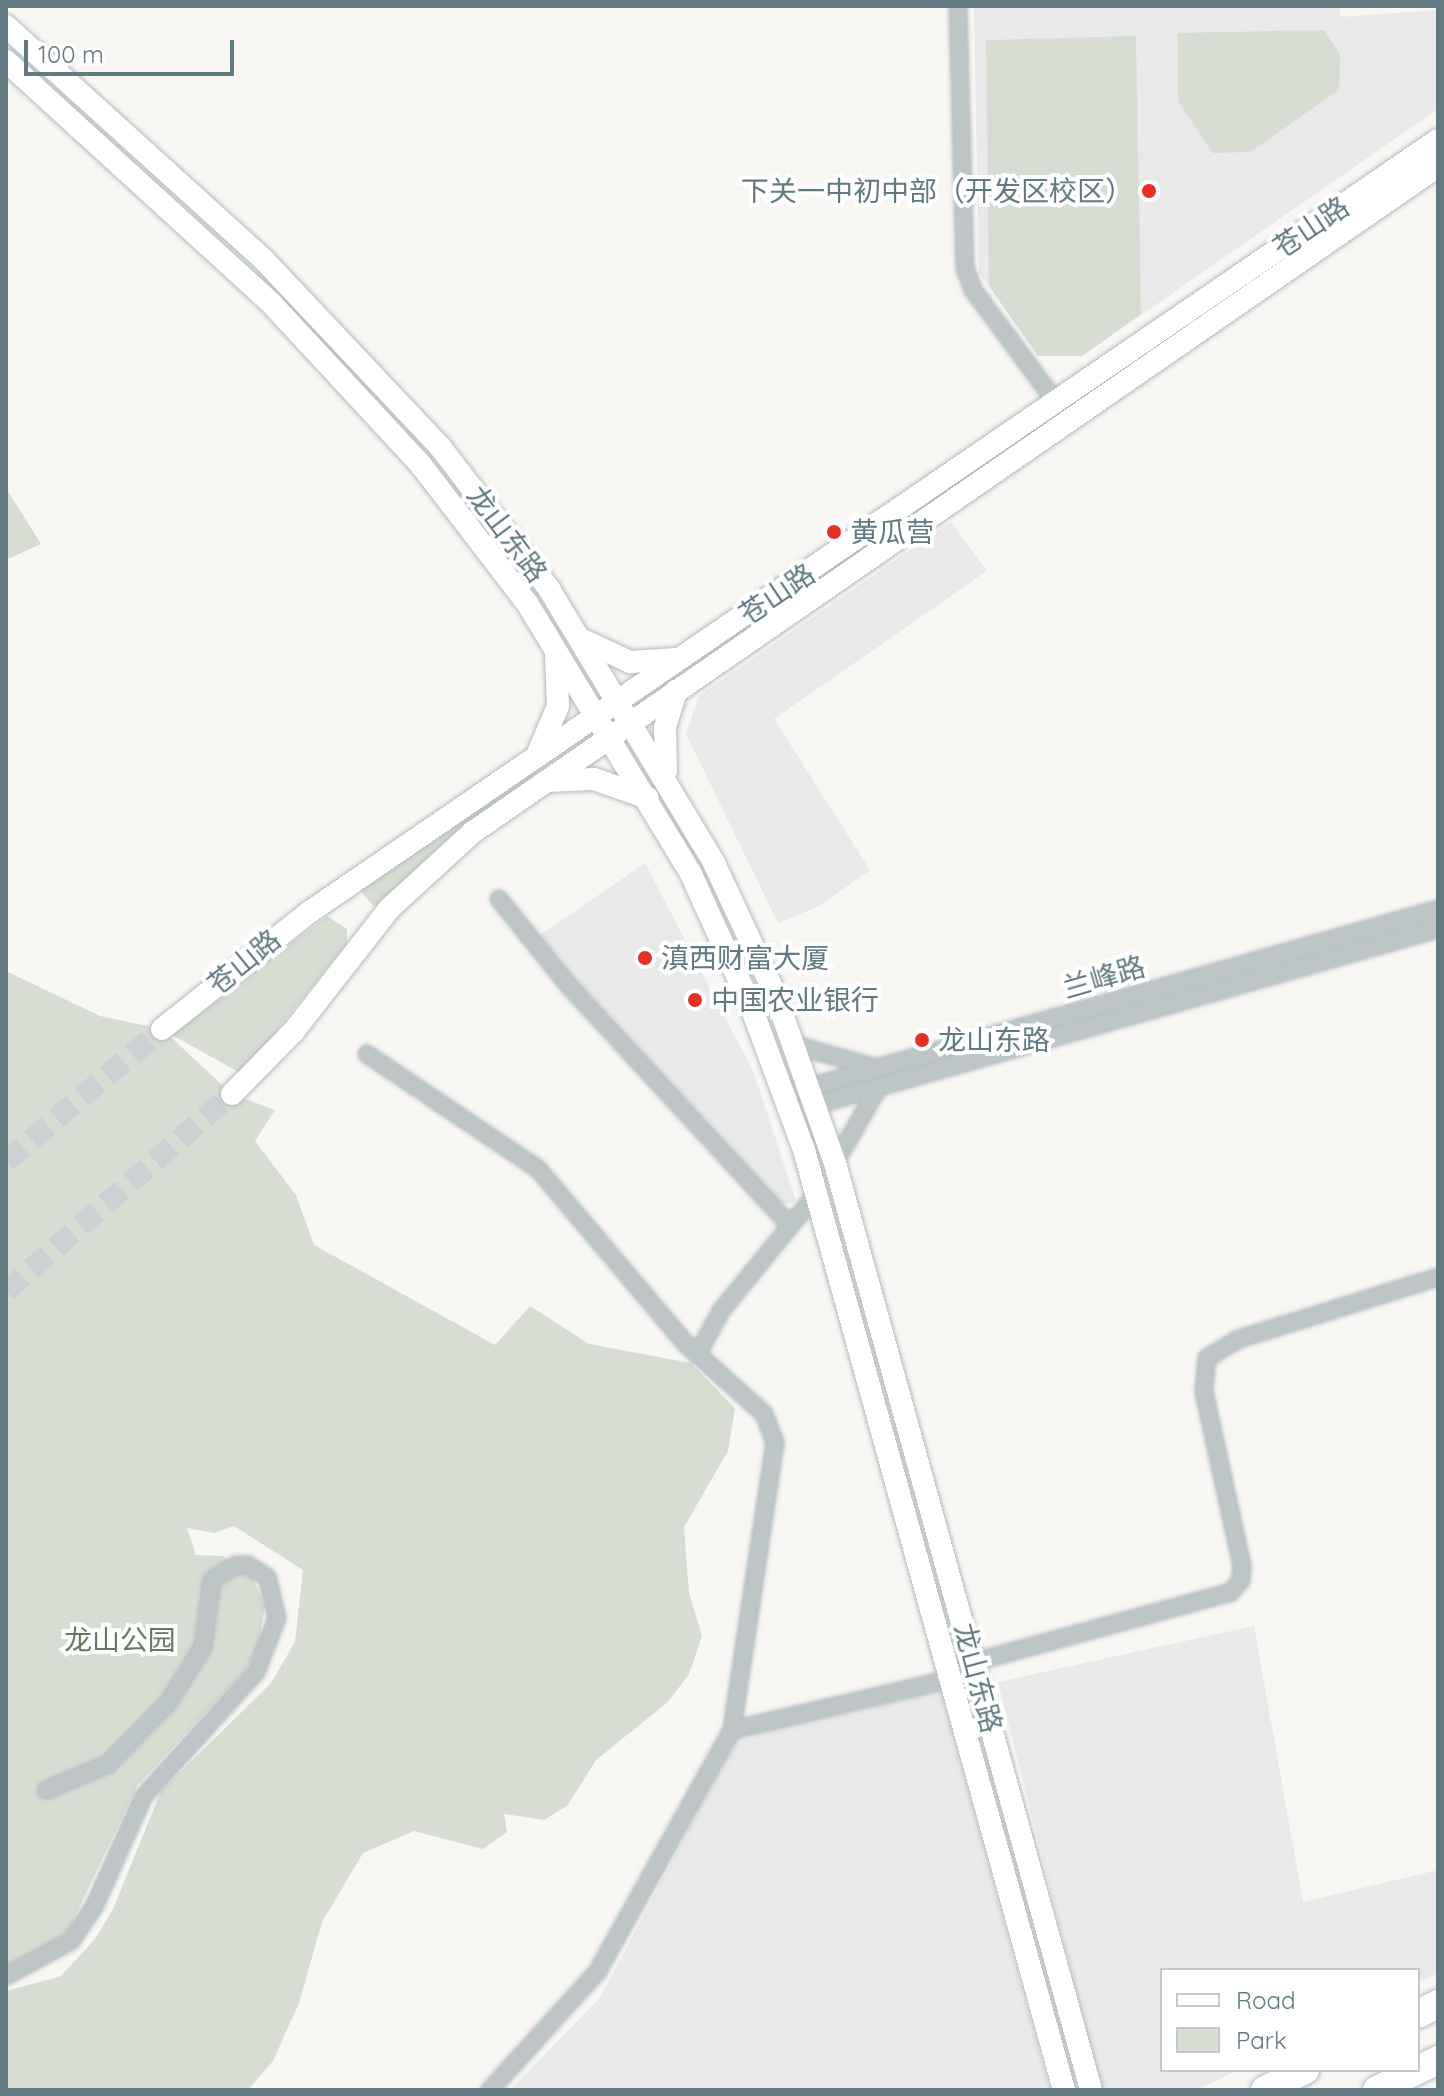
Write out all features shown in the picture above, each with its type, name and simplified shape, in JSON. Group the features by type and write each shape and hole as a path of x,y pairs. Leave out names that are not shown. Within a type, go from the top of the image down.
{"highway":[{"path":"1420,2013 1438,2004"},
{"path":"1420,2069 1438,2060"},
{"path":"1265,2090 1301,2072"},
{"path":"1377,2090 1414,2072"}],"main road":[{"name":"龙山东路","path":"6,26 264,260 361,358 475,489 579,636 620,701 668,780 733,901 795,1045 835,1163 1091,2090"},
{"name":"龙山东路","path":"6,61 237,271 335,368 454,505 552,643 598,715 648,798 715,924 788,1103 817,1193 1064,2090"},
{"name":"苍山路","path":"162,1029 302,917 1438,140"},
{"name":"苍山路","path":"232,1094 280,1047 411,887 473,832 1438,166"},
{"path":"579,636 608,656 630,662 666,662 689,654"},
{"path":"532,760 558,706 559,674 552,643"},
{"path":"668,780 664,740 676,691"},
{"path":"542,782 594,779 648,798"}],"street":[{"path":"958,6 965,268 973,290 1056,402"},
{"path":"499,899 569,986 789,1224"},
{"name":"兰峰路","path":"788,1103 813,1096 877,1068 1438,909"},
{"name":"兰峰路","path":"813,1096 878,1088 1438,929"},
{"path":"795,1045 877,1068"},
{"path":"367,1054 538,1169 697,1355 760,1409 775,1442 732,1730 598,1971 490,2090"},
{"path":"835,1163 878,1088"},
{"path":"697,1355 721,1311 817,1193"},
{"path":"732,1730 951,1679 974,1662 1235,1589 1241,1580 1241,1557 1204,1391 1207,1358 1239,1339 1438,1277"},
{"path":"6,1976 71,1941 95,1905 143,1797 256,1672 277,1618 267,1577 258,1569 236,1565 212,1580 203,1647 168,1703 108,1764 46,1790"}],"shaded area":[{"name":"下关一中初中部（开发区校区）","path":"974,6 1339,6 1341,17 1438,10 1438,109 1082,356 1038,356 979,272"},
{"path":"951,522 987,571 774,719 870,870 819,906 778,923 686,734 699,696"},
{"name":"滇西财富大厦","path":"645,863 754,1073 796,1201 780,1203 606,1022 536,938"},
{"path":"1254,1626 1303,1902 1438,1870 1438,1973 1420,1982 1420,1968 1160,1968 1160,2072 1234,2072 1197,2090 1101,2090 998,1682"},
{"path":"941,1691 1050,2090 510,2090 600,1998 738,1737"}],"green space":[{"path":"1324,30 1340,54 1339,90 1250,152 1213,153 1178,101 1178,33"},
{"path":"1136,36 1141,314 1082,356 1038,356 989,286 986,40"},
{"path":"6,488 41,544 6,560"},
{"path":"535,767 536,775 452,836 380,904 374,906 363,894 361,889"},
{"path":"327,916 347,929 347,943 242,1074 172,1035"},
{"name":"龙山公园","path":"6,971 100,1016 162,1029 232,1094 275,1110 255,1141 296,1195 314,1245 495,1345 530,1306 589,1344 691,1363 735,1408 728,1451 684,1527 689,1593 702,1636 689,1674 668,1702 596,1760 568,1805 544,1820 504,1814 507,1832 483,1849 414,1831 363,1853 322,1922 299,2003 273,2061 248,2090 6,2090 6,1991 61,1976 95,1939 113,1909 161,1791 271,1683 295,1642 303,1570 234,1526 214,1533 187,1528 196,1555 223,1556 252,1575 265,1606 258,1647 245,1670 137,1786 67,1933 6,1968"}],"tunnel":[{"path":"6,1161 162,1029"},
{"path":"6,1291 232,1094"}],"place":[{"name":"下关一中初中部（开发区校区）","path":"1149,191"},
{"name":"黄瓜营","path":"834,532"},
{"name":"滇西财富大厦","path":"645,958"},
{"name":"中国农业银行","path":"695,1000"},
{"name":"龙山东路","path":"922,1040"}]}
